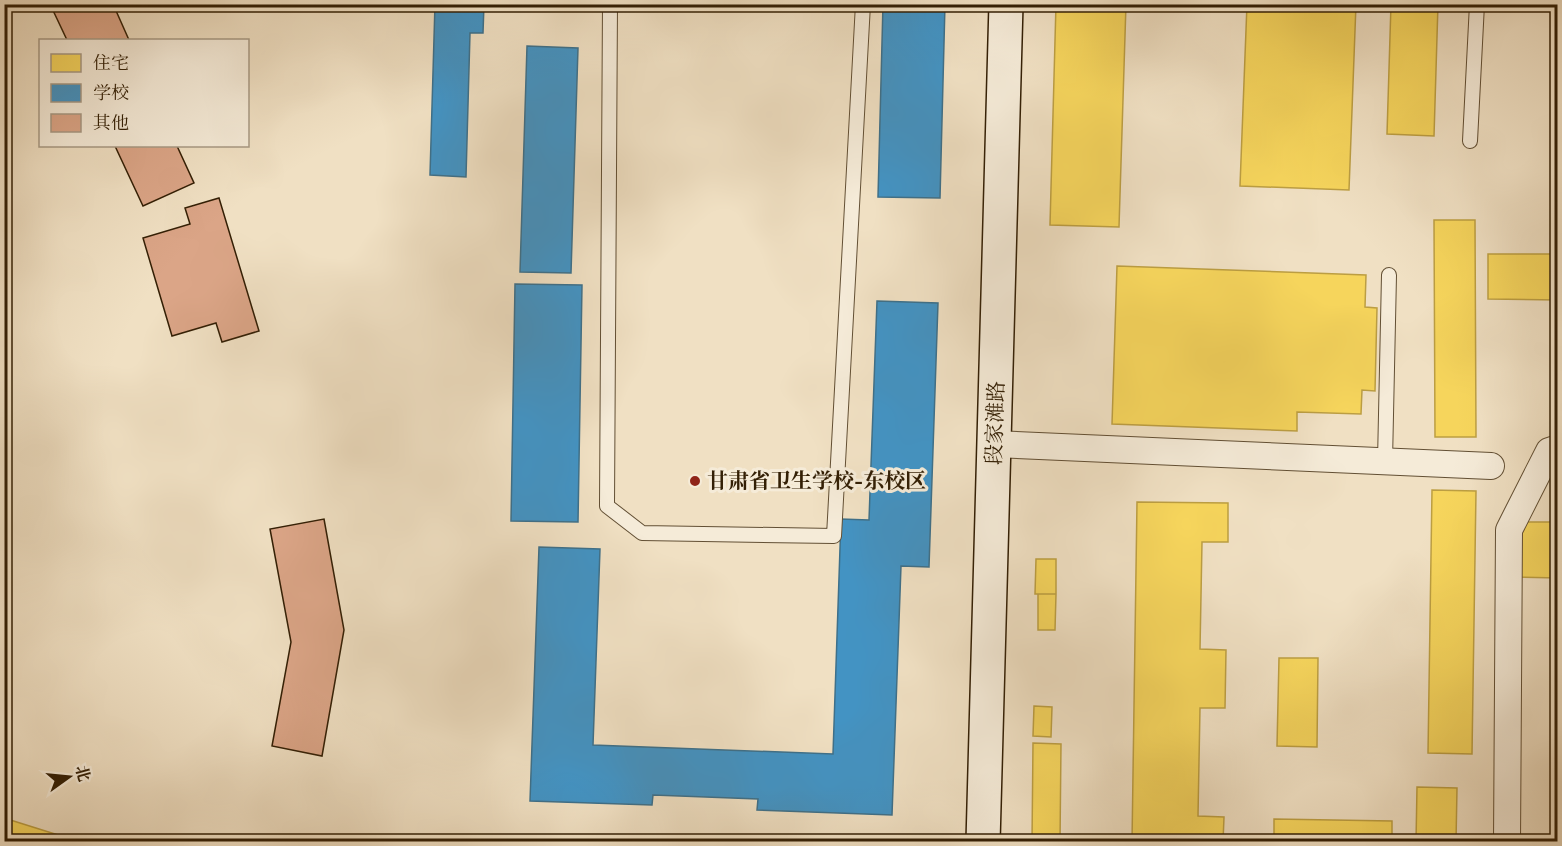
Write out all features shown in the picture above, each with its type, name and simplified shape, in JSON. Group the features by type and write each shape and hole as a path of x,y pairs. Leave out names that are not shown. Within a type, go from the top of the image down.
{"main road":[{"name":"段家滩路","path":"983,842 1006,4"}],"street":[{"path":"994,444 1491,466"},
{"path":"1507,842 1509,530 1549,451 1557,448"}],"lane":[{"path":"610,4 607,506 642,533 834,536 863,4"},
{"path":"1470,141 1478,4"},
{"path":"1385,461 1389,275"}],"building: 住宅":[{"path":"1056,4 1126,4 1119,227 1050,225"},
{"path":"1247,4 1356,4 1349,190 1240,186"},
{"path":"1391,4 1438,4 1434,136 1387,134"},
{"path":"1434,220 1475,220 1476,437 1435,437"},
{"path":"1488,254 1558,254 1558,300 1488,299"},
{"path":"1117,266 1366,275 1365,307 1377,308 1375,391 1362,390 1361,414 1297,412 1297,431 1112,424"},
{"path":"1432,490 1476,491 1472,754 1428,753"},
{"path":"1137,502 1228,503 1228,542 1202,542 1200,649 1226,650 1225,708 1200,708 1198,816 1224,817 1223,842 1132,842"},
{"path":"1518,522 1558,522 1558,578 1518,577"},
{"path":"1036,559 1056,559 1056,594 1035,594"},
{"path":"1038,594 1056,594 1055,630 1038,630"},
{"path":"1279,658 1318,658 1317,747 1277,746"},
{"path":"1034,706 1052,707 1051,737 1033,736"},
{"path":"1033,743 1061,744 1060,842 1032,842"},
{"path":"1417,787 1457,788 1456,842 1416,842"},
{"path":"4,818 71,839 70,842 4,842"},
{"path":"1274,819 1392,821 1392,842 1274,842"}],"building: 学校":[{"path":"435,4 484,4 483,33 470,33 466,177 430,175"},
{"path":"883,4 945,4 940,198 878,197"},
{"path":"527,46 578,48 571,273 520,272"},
{"path":"515,284 582,285 578,522 511,521"},
{"path":"877,301 938,303 929,567 901,566 892,815 757,810 758,799 653,795 652,805 530,801 539,547 600,549 593,745 833,754 841,519 869,520"}],"building: 其他":[{"path":"50,4 113,4 129,39 67,39"},
{"path":"115,147 177,147 194,183 143,206"},
{"path":"219,198 259,331 222,342 216,323 172,336 143,238 190,224 185,208"},
{"path":"324,519 344,630 322,756 272,746 291,642 270,529"}],"place":[{"name":"甘肃省卫生学校-东校区","path":"695,481"}]}
